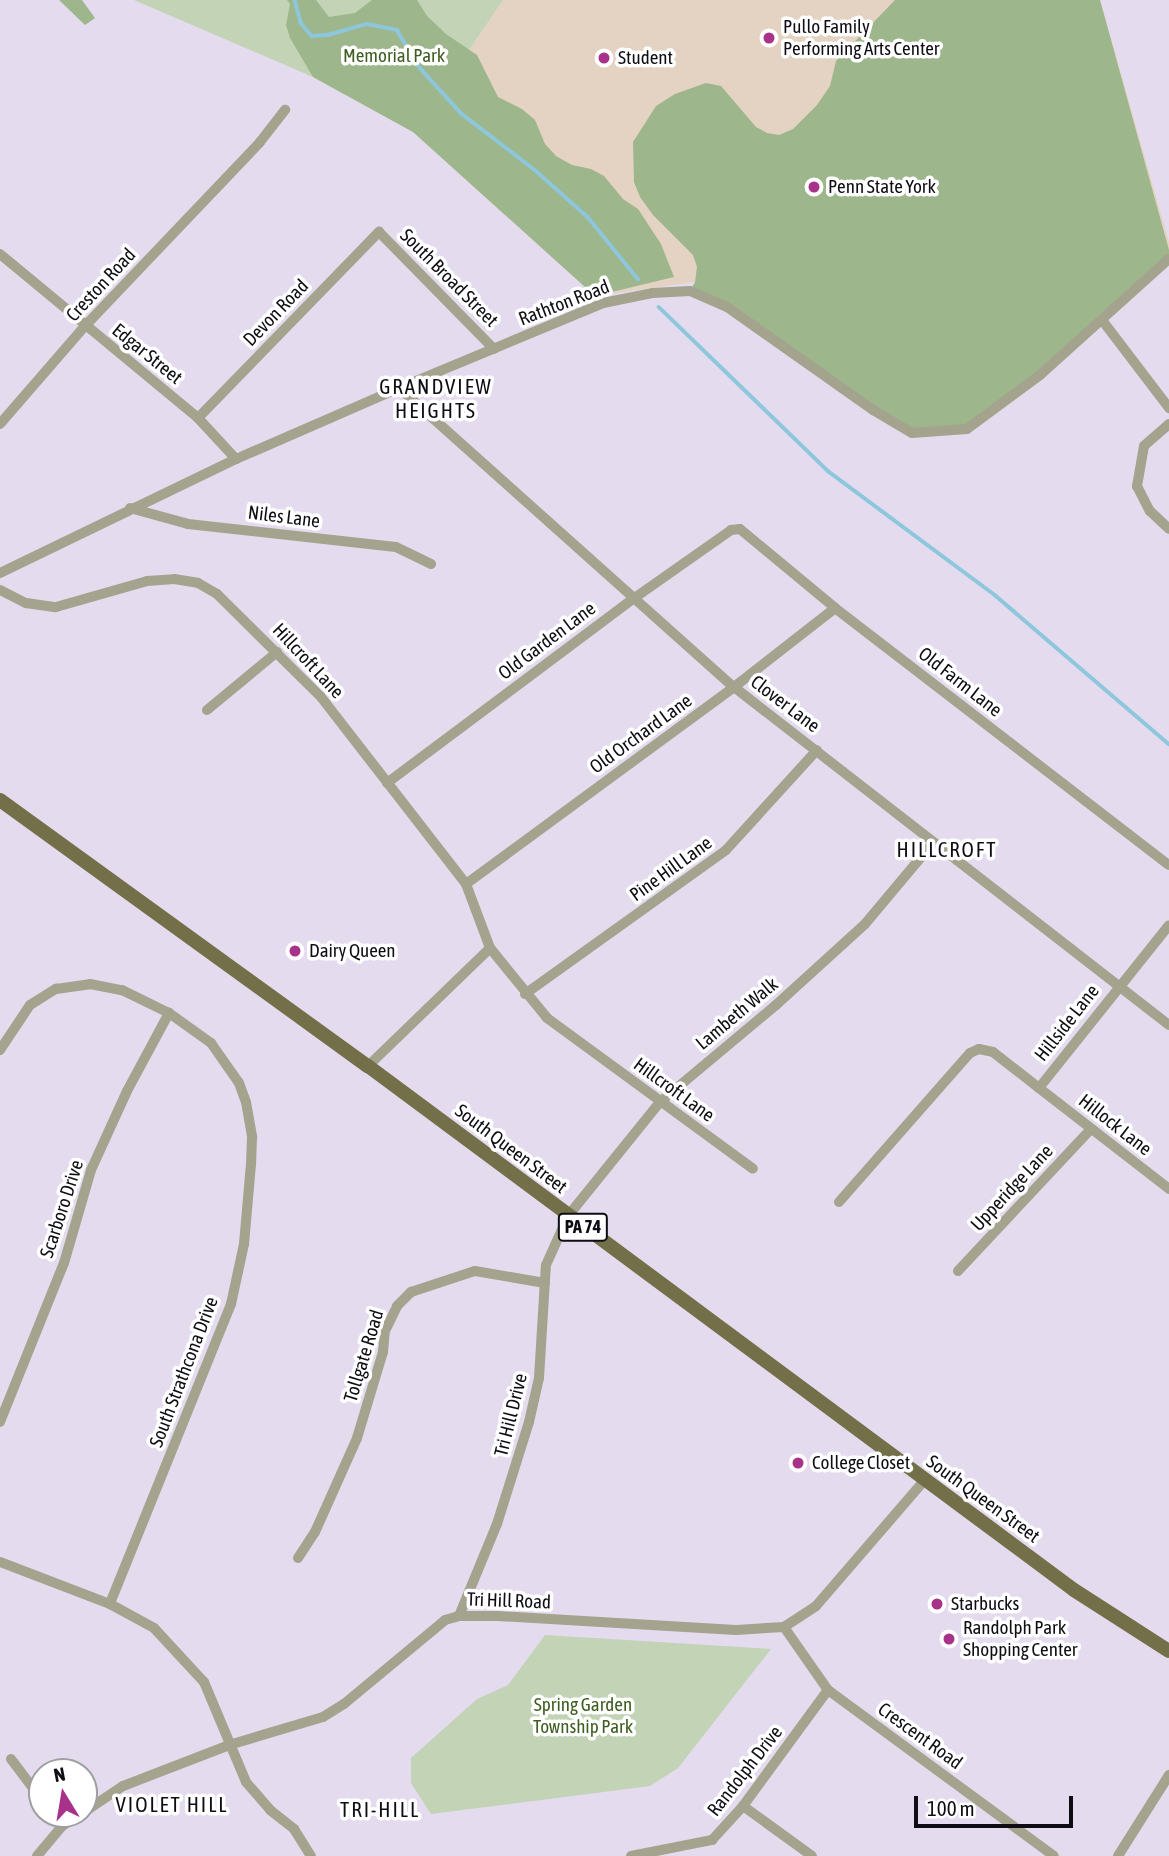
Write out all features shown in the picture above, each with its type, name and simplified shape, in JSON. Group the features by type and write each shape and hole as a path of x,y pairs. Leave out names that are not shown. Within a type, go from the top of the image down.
{"main road":[{"name":"South Queen Street","path":"0,800 368,1066 924,1481 1090,1601 1169,1651"}],"street":[{"name":"Creston Road","path":"0,424 85,326 260,142 285,110"},
{"name":"South Broad Street","path":"379,232 494,349"},
{"name":"Devon Road","path":"198,418 379,232"},
{"name":"Edgar Street","path":"0,254 198,418 236,459"},
{"name":"Rathton Road","path":"0,573 130,508 399,388 603,303 652,293 690,291 727,307 873,410 912,433 967,429 1015,396 1169,260"},
{"path":"1102,320 1169,408"},
{"name":"Clover Lane","path":"399,388 734,688 1169,1025"},
{"path":"1169,424 1144,446 1137,486 1150,511 1169,529"},
{"name":"Niles Lane","path":"130,508 188,524 396,547 431,564"},
{"name":"Old Farm Lane","path":"731,530 740,529 835,608 1169,865"},
{"name":"Old Garden Lane","path":"387,783 633,599 731,530"},
{"name":"Hillcroft Lane","path":"0,590 26,603 56,607 147,581 174,579 198,583 217,594 321,697 466,884 490,948 547,1018 753,1169"},
{"name":"Old Orchard Lane","path":"466,884 734,688 835,608"},
{"path":"207,710 277,652"},
{"name":"Pine Hill Lane","path":"525,994 726,850 817,750"},
{"name":"Lambeth Walk","path":"568,1216 660,1102 776,1005 865,924 933,843"},
{"name":"Hillside Lane","path":"839,1202 970,1053 979,1049 993,1052 1039,1088 1169,925"},
{"path":"368,1066 490,948"},
{"name":"South Strathcona Drive","path":"0,1050 30,1005 56,989 90,984 122,990 169,1013 211,1043 239,1083 253,1137 244,1244 231,1304 110,1604"},
{"name":"Scarboro Drive","path":"0,1422 64,1263 91,1170 127,1091 169,1013"},
{"name":"Hillock Lane","path":"1039,1088 1169,1189"},
{"name":"Upperidge Lane","path":"958,1272 1091,1129"},
{"name":"Tri Hill Drive","path":"459,1616 497,1524 529,1422 539,1378 549,1257 568,1216"},
{"name":"Tollgate Road","path":"298,1558 315,1532 357,1438 383,1352 385,1331 397,1306 411,1292 475,1271 545,1283"},
{"name":"Tri Hill Road","path":"98,1803 123,1786 229,1745 323,1717 344,1703 434,1627 459,1616 736,1630 784,1627 816,1606 924,1481"},
{"path":"0,1562 110,1604 154,1628 204,1682 246,1782 270,1810 294,1829 311,1856"},
{"name":"Crescent Road","path":"784,1627 828,1690 1054,1856"},
{"name":"Randolph Drive","path":"631,1856 712,1840 743,1806 828,1690"},
{"path":"11,1759 28,1781"},
{"path":"1118,1856 1169,1775"},
{"path":"743,1806 812,1856"},
{"name":"Tri Hill Road","path":"37,1856 60,1828"}],"shaded area":[{"name":"Penn State York","path":"503,0 1100,0 1169,242 1169,259 695,282 595,296 413,132"}],"green space":[{"path":"59,0 82,0 95,18 85,25"},
{"name":"Memorial Park","path":"134,0 503,0 413,132 313,77"},
{"path":"287,0 316,0 329,17 355,13 372,0 417,0 427,16 446,34 477,55 498,97 522,109 535,120 545,144 556,156 572,165 591,169 604,176 623,199 638,209 661,244 674,277 595,296 413,132 313,77 290,38 286,25 290,4"},
{"name":"Penn State York","path":"895,0 1100,0 1169,250 1169,256 1040,375 967,429 912,433 780,342 690,291 695,282 697,267 693,255 653,215 640,197 634,182 633,142 656,106 675,94 706,83 721,86 756,127 767,133 779,135 793,129 817,105 830,86 836,61"},
{"name":"Spring Garden Township Park","path":"545,1635 771,1649 678,1768 650,1786 431,1814 411,1783 411,1758 477,1699 508,1685"}],"waterway":[{"path":"295,0 301,23 312,36 328,35 367,24 397,30 420,68 462,114 535,170 588,217 638,279"},
{"path":"659,307 828,471 995,595 1169,744"}],"place":[{"name":"Pullo Family Performing Arts Center","path":"769,38"},
{"name":"Student","path":"604,58"},
{"name":"Penn State York","path":"814,187"},
{"name":"Dairy Queen","path":"295,951"},
{"name":"College Closet","path":"798,1463"},
{"name":"Starbucks","path":"937,1604"},
{"name":"Randolph Park Shopping Center","path":"949,1639"}],"district":[{"name":"GRANDVIEW HEIGHTS","path":"436,398"},
{"name":"HILLCROFT","path":"947,849"},
{"name":"VIOLET HILL","path":"172,1804"},
{"name":"TRI-HILL","path":"380,1809"}]}
